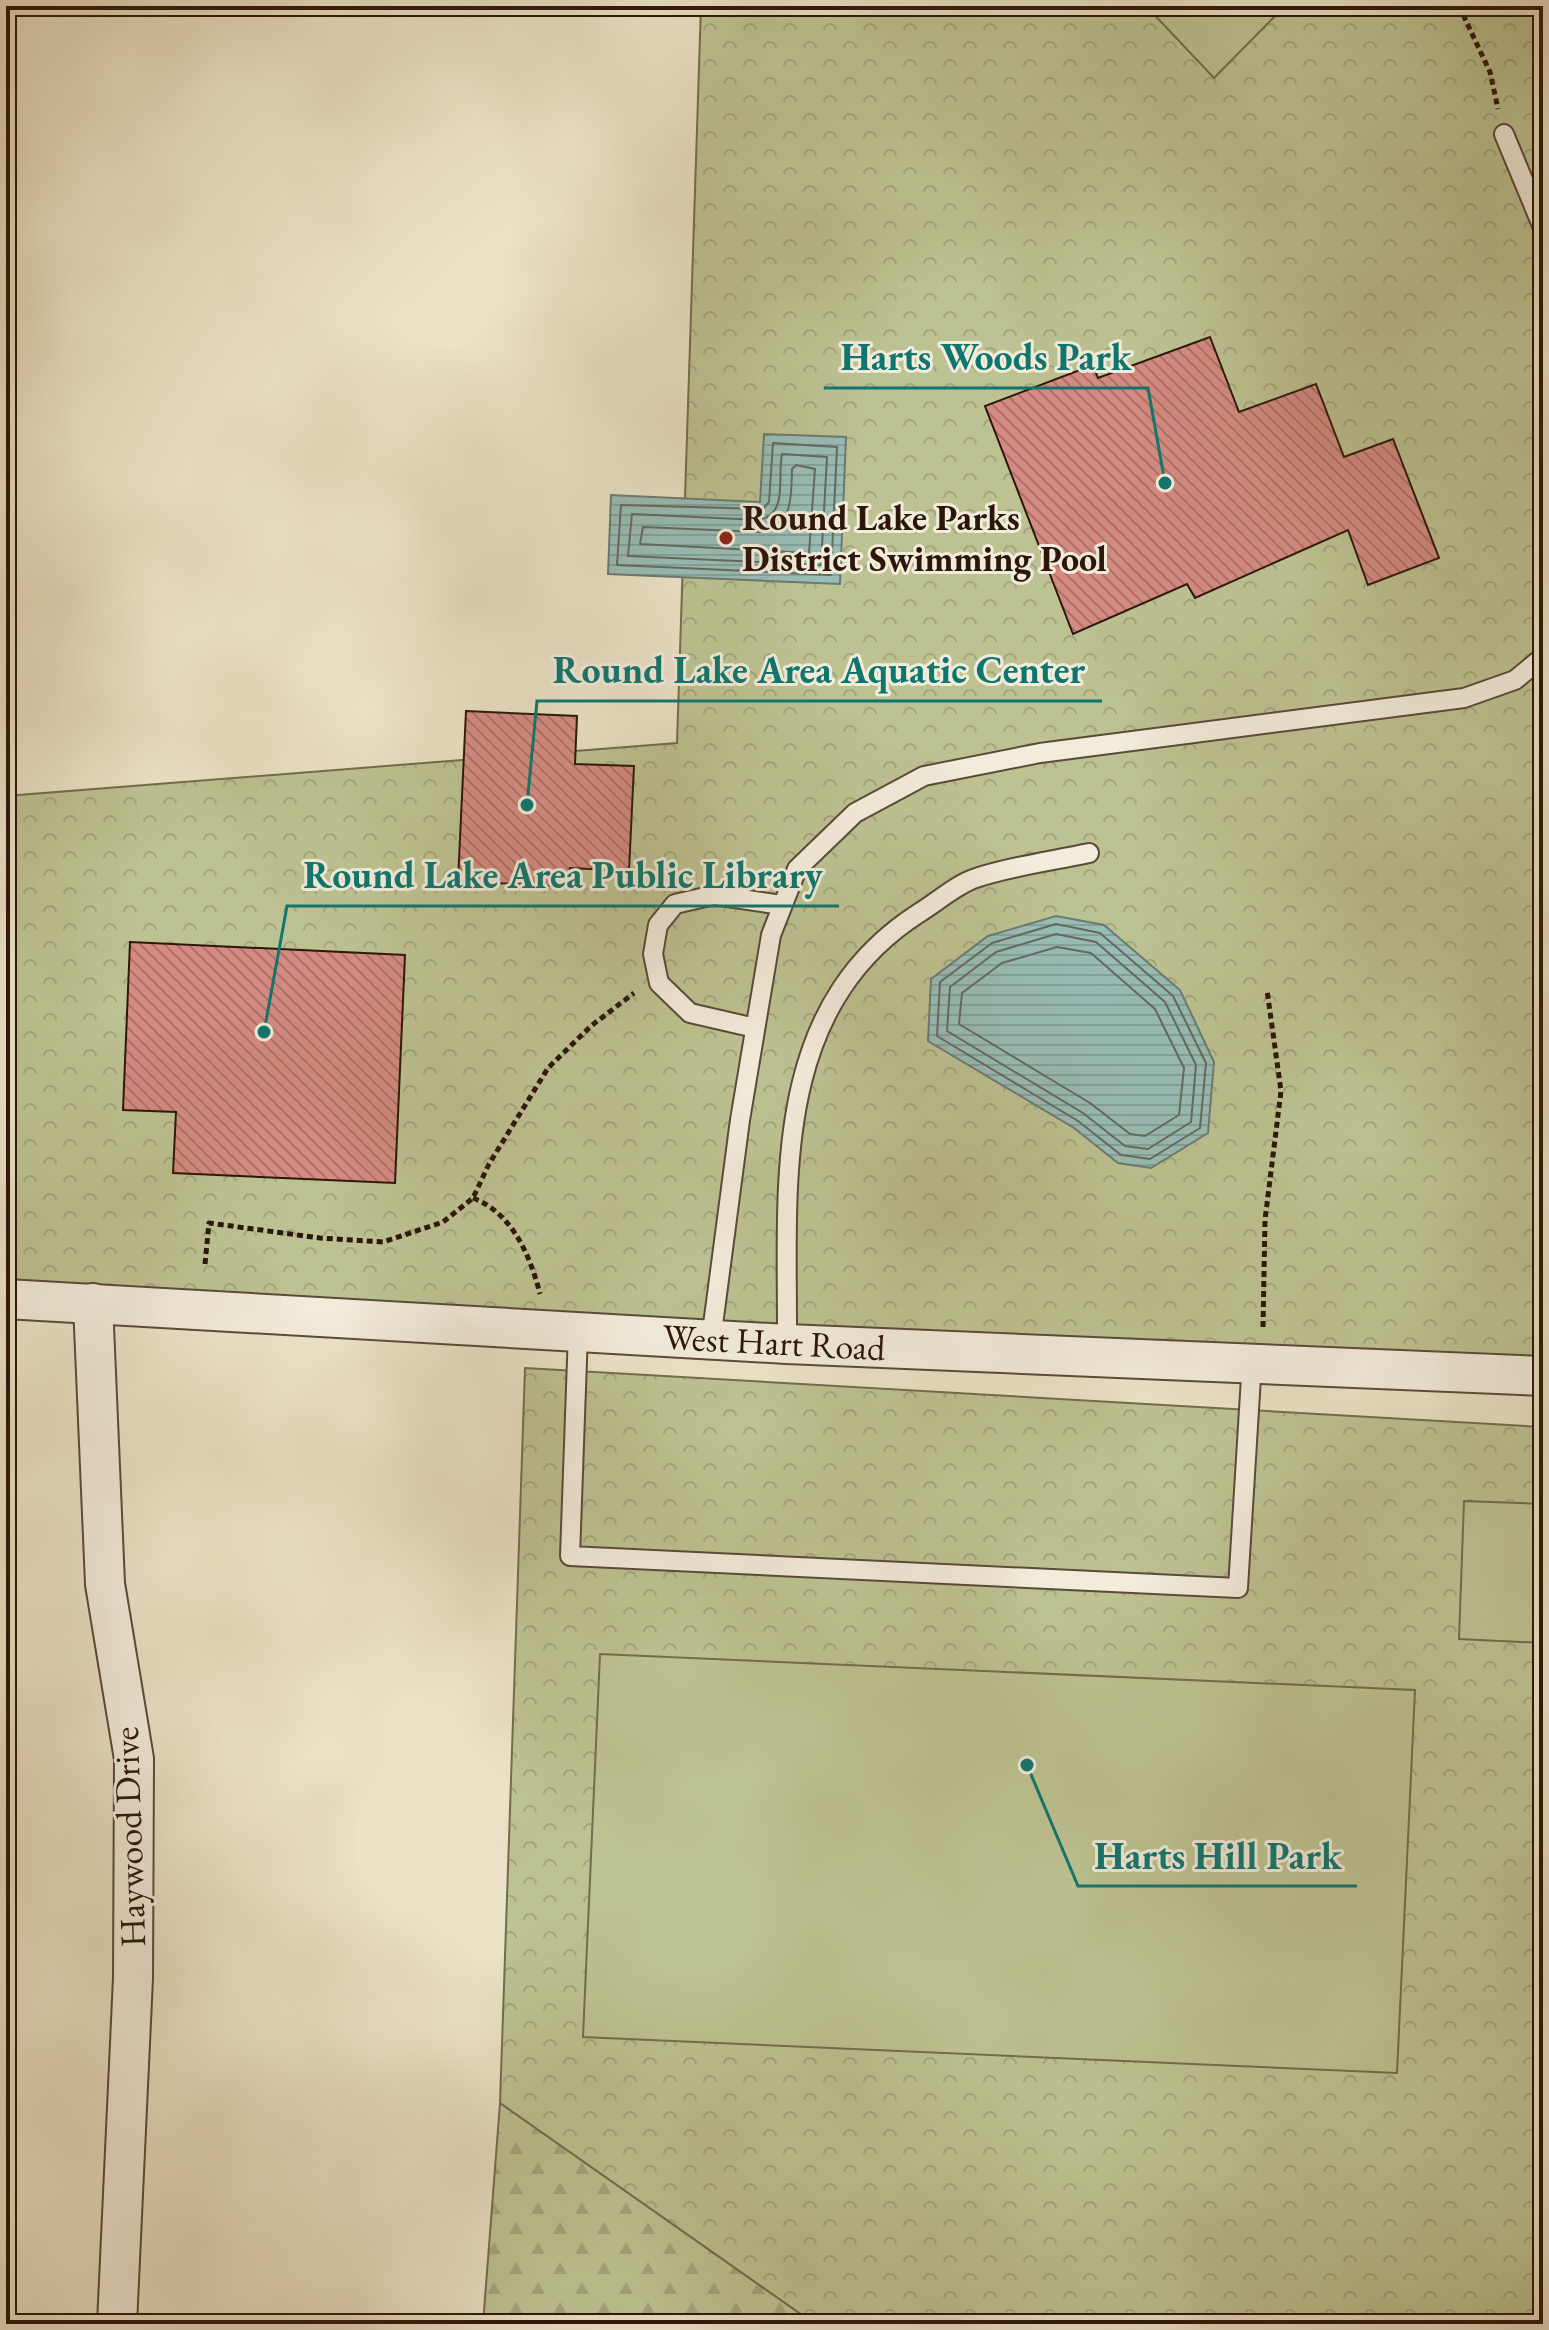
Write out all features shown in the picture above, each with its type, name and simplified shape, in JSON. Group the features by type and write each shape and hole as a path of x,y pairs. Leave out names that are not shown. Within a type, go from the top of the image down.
{"street":[{"name":"West Hart Road","path":"6,1299 787,1344 1257,1344 1543,1376"},
{"name":"Haywood Drive","path":"93,1303 105,1584 134,1759 133,1978 117,2324"}],"lane":[{"path":"1504,134 1543,228"},
{"path":"711,1340 771,935 797,869 855,813 924,776 1040,753 1464,698 1515,680 1543,657"},
{"path":"787,1344 789,1146 803,1069 832,999 890,932 974,879 1089,853"},
{"path":"755,1028 690,1013 659,983 653,954 658,925 675,904 714,895 782,905"},
{"path":"578,1332 570,1556 1238,1588 1257,1344"}],"path":[{"path":"1459,6 1490,72 1504,134"},
{"path":"205,1264 209,1223 320,1238 383,1242 443,1222 473,1198 489,1164 548,1068 591,1026 638,990"},
{"path":"1257,1344 1265,1220 1281,1091 1267,990"},
{"path":"473,1198 494,1206 516,1236 533,1266 540,1294"}],"green space":[{"path":"701,6 1543,6 1543,1381 6,1299 6,796 677,743"},
{"path":"1146,6 1285,6 1214,78"},
{"path":"525,1368 1543,1427 1543,2324 815,2324 500,2103"},
{"path":"1464,1501 1543,1504 1543,1643 1459,1639"},
{"path":"600,1654 1415,1690 1397,2073 583,2037"},
{"path":"500,2103 815,2324 483,2324"}],"water":[{"name":"Round Lake Parks District Swimming Pool","path":"764,434 846,437 840,584 608,574 611,495 760,502"},
{"path":"1056,916 1104,925 1180,990 1214,1062 1208,1133 1151,1168 1118,1163 1074,1128 928,1041 931,979 988,936"}],"building":[{"path":"1210,337 1239,412 1316,384 1344,457 1393,439 1439,558 1368,585 1348,530 1195,598 1187,584 1073,634 985,406 1093,365 1098,378"},
{"path":"466,711 577,716 575,764 634,766 629,871 570,868 569,887 458,881"},
{"path":"130,942 405,955 395,1183 173,1173 176,1112 123,1110"}],"place":[{"name":"Harts Woods Park","path":"1165,483"},
{"name":"Round Lake Parks District Swimming Pool","path":"726,538"},
{"name":"Round Lake Area Aquatic Center","path":"527,805"},
{"name":"Round Lake Area Public Library","path":"264,1032"},
{"name":"Harts Hill Park","path":"1027,1765"}]}
